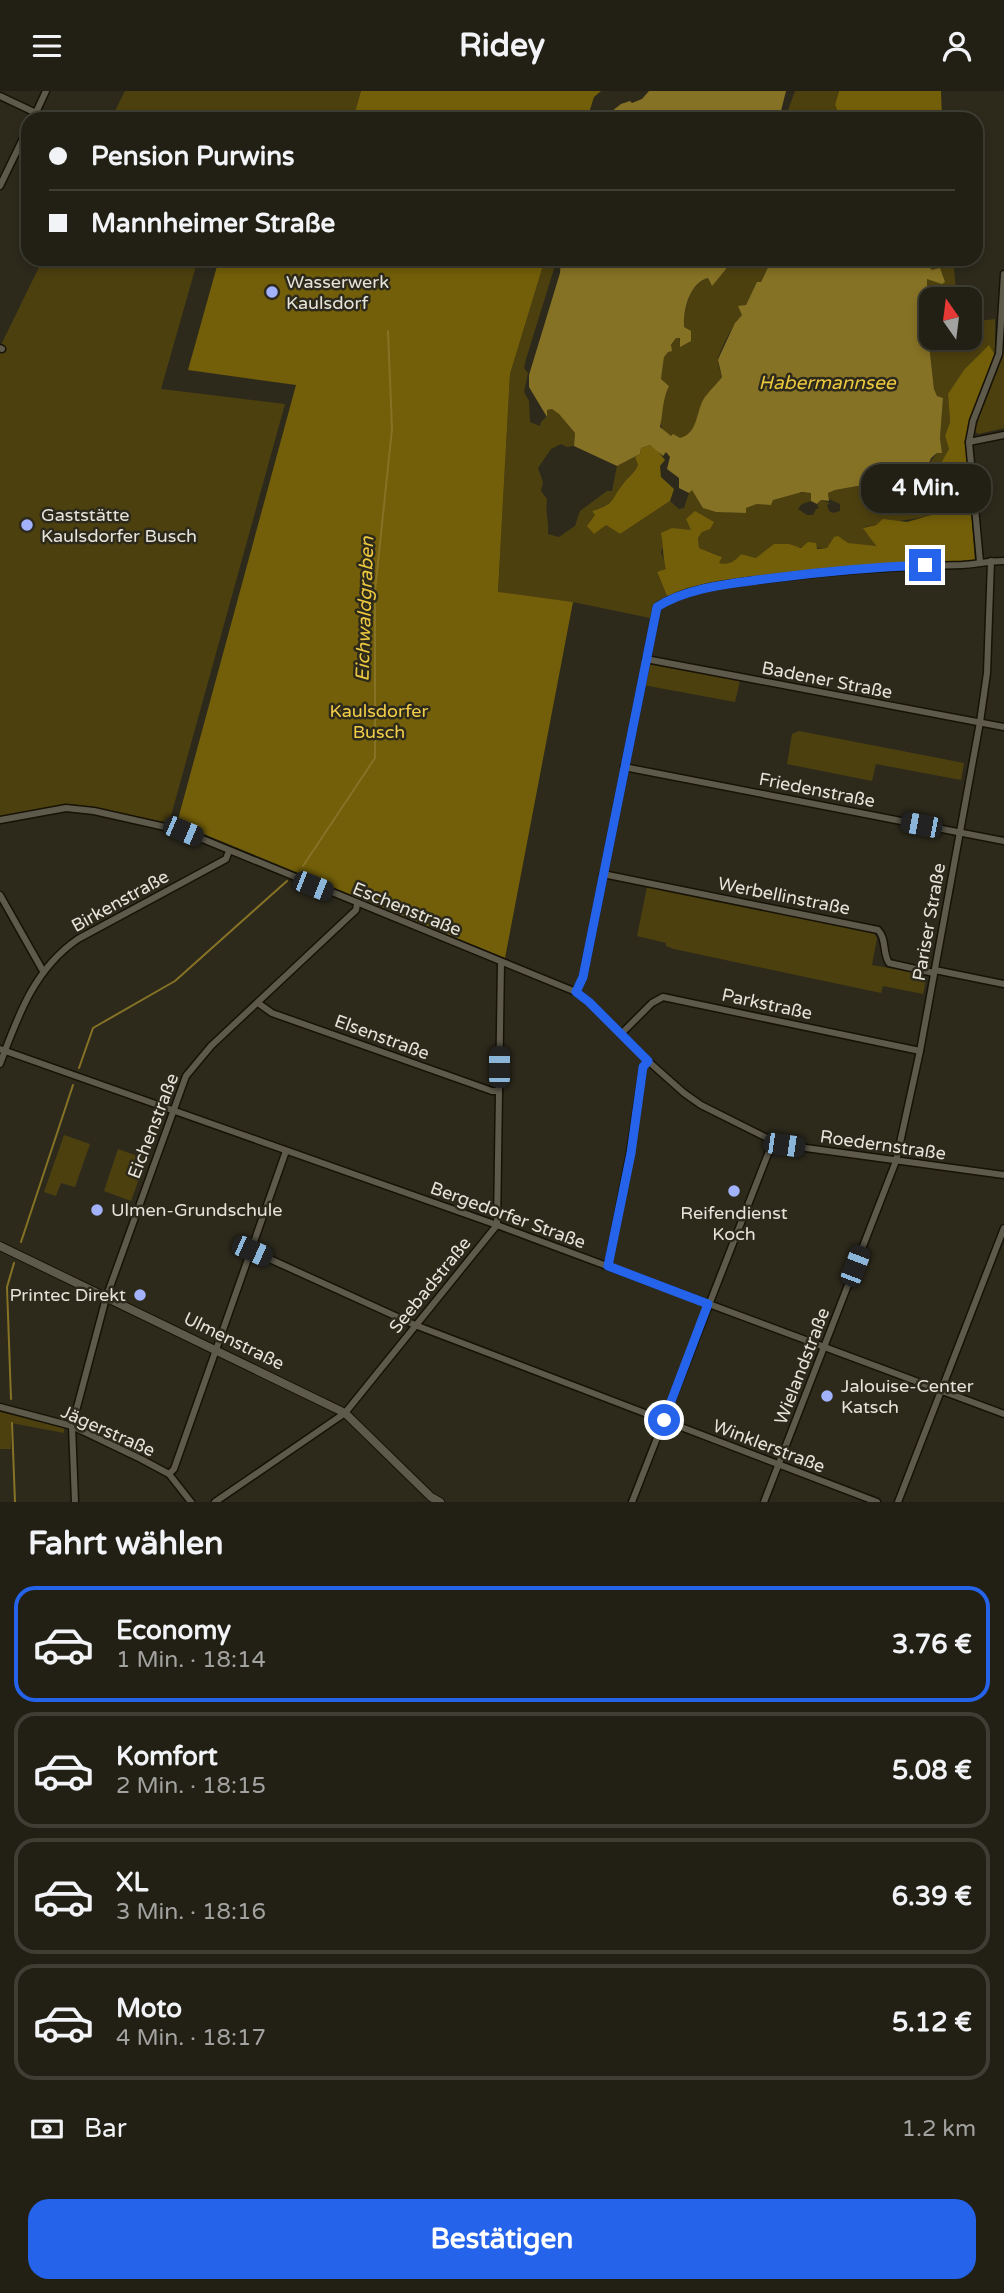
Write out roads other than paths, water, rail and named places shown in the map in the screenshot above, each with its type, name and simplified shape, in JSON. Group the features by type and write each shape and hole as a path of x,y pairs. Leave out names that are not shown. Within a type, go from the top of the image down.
{"street":[{"path":"36,112 46,91"},
{"path":"0,96 27,112"},
{"path":"0,186 21,142"},
{"path":"980,562 969,442 973,421 999,354 1003,325 1004,274"},
{"path":"969,442 1004,435"},
{"name":"Pariser Straße","path":"896,1161 920,1051 980,722 987,673 991,561"},
{"path":"576,992 583,977 657,607 687,594 751,581 881,566 1004,561"},
{"name":"Badener Straße","path":"646,659 1004,727"},
{"name":"Friedenstraße","path":"624,767 1004,841"},
{"name":"Eschenstraße","path":"0,820 66,808 183,831 576,992 595,1008"},
{"name":"Birkenstraße","path":"0,1064 2,1050 23,1005 43,971 59,953 78,939 226,859 229,851"},
{"name":"Werbellinstraße","path":"603,874 878,930 884,938 885,957 889,963 1004,984"},
{"path":"0,895 43,971"},
{"name":"Eichenstraße","path":"75,1502 72,1426 106,1298 186,1076 195,1062 356,910 357,904"},
{"path":"497,1225 501,962"},
{"name":"Parkstraße","path":"621,1034 652,1003 663,997 920,1051"},
{"name":"Elsenstraße","path":"258,1003 272,1013 492,1091 499,1091"},
{"name":"Roedernstraße","path":"595,1008 648,1061 701,1105 773,1141 784,1145 1004,1175"},
{"name":"Bergedorfer Straße","path":"2,1050 497,1225 1004,1414"},
{"path":"608,1266 631,1153 643,1067 648,1061"},
{"path":"632,1502 773,1141"},
{"path":"169,1473 174,1469 286,1151"},
{"name":"Wielandstraße","path":"764,1502 896,1161"},
{"name":"Seebadstraße","path":"215,1502 345,1413 497,1225"},
{"path":"898,1502 1004,1228"},
{"name":"Ulmenstraße","path":"0,1246 345,1413 428,1500 440,1502"},
{"name":"Winklerstraße","path":"252,1251 415,1325 877,1502"},
{"name":"Jägerstraße","path":"0,1407 72,1426 169,1473 191,1502"}],"water":[{"path":"649,91 786,91 781,112 611,112 621,104 642,99"},
{"name":"Habermannsee","path":"560,266 726,266 712,286 708,278 692,291 688,298 684,327 691,331 691,341 680,347 680,338 676,338 671,345 672,351 664,357 661,379 669,386 660,427 671,436 673,434 680,438 693,428 703,400 722,377 718,360 735,323 742,315 738,306 746,305 769,266 928,266 932,270 940,268 945,282 942,284 927,279 927,287 919,287 919,350 930,350 934,389 937,396 943,398 940,438 942,453 931,458 925,473 835,490 828,493 829,501 821,500 817,504 811,501 811,493 802,492 773,500 771,505 757,504 746,508 746,513 716,512 703,508 692,490 689,493 679,488 679,478 667,469 670,457 666,452 663,456 650,445 641,448 640,454 617,466 574,446 575,433 552,409 547,410 547,417 529,387 529,375"}],"waterway":[{"name":"Eichwaldgraben","path":"303,866 375,758 375,591 392,429 388,331"},
{"name":"Eichwaldgraben","path":"79,1068 93,1028 175,981 287,881"},
{"name":"Eichwaldgraben","path":"21,1242 73,1085"},
{"name":"Eichwaldgraben","path":"11,1399 7,1287 14,1263"},
{"name":"Eichwaldgraben","path":"12,1423 15,1502"}],"place":[{"name":"Wasserwerk Kaulsdorf","path":"272,292"},
{"name":"Gaststätte Kaulsdorfer Busch","path":"27,525"},
{"name":"Reifendienst Koch","path":"734,1191"},
{"name":"Ulmen-Grundschule","path":"97,1210"},
{"name":"Printec Direkt","path":"140,1295"},
{"name":"Jalouise-Center Katsch","path":"827,1396"}],"park label":[{"name":"Kaulsdorfer Busch","path":"379,722"}]}
